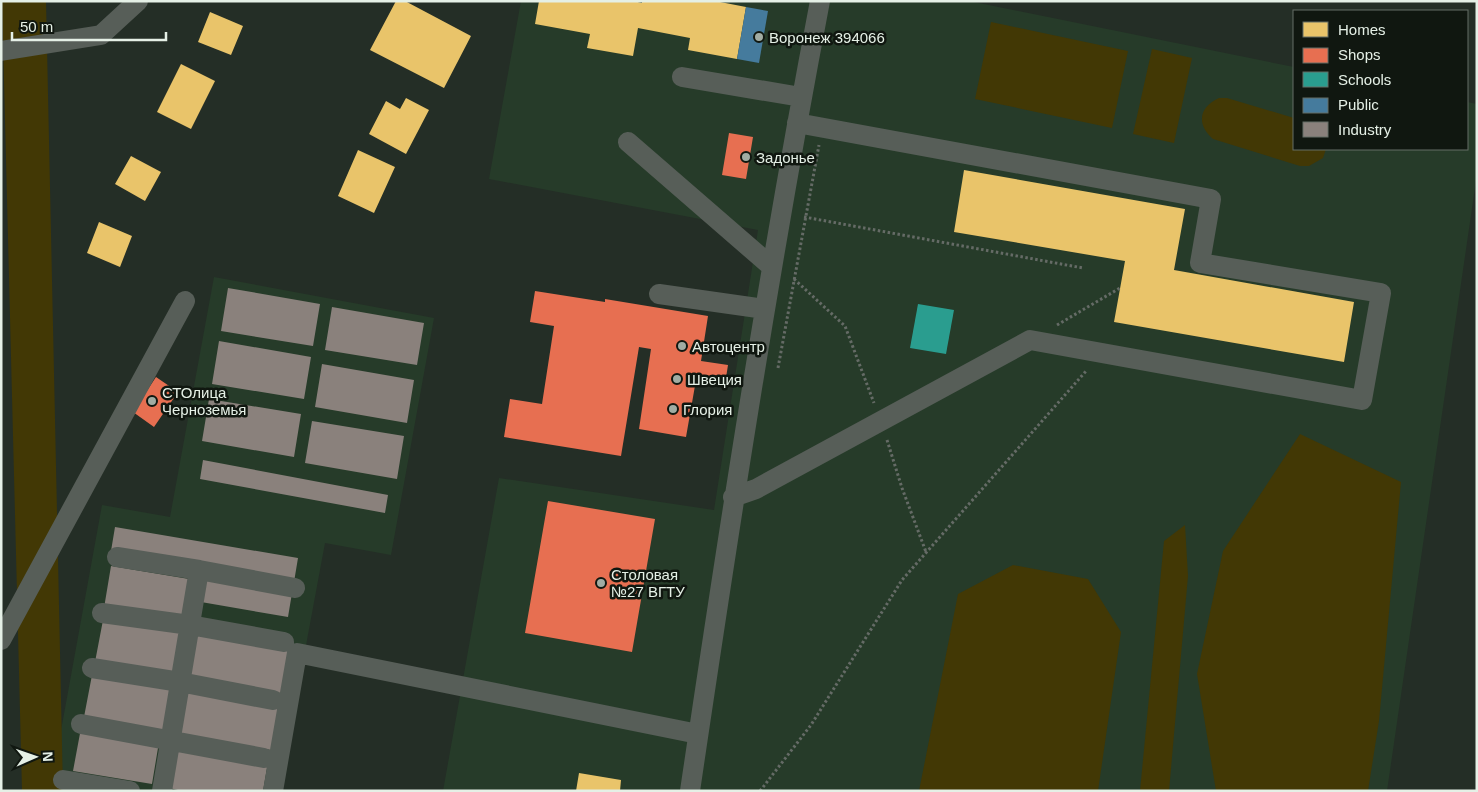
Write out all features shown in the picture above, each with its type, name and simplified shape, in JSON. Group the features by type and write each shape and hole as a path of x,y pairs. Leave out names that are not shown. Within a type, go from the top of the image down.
{"street":[{"path":"1,51 101,35 138,1"},
{"path":"690,791 734,497 781,214 820,1"},
{"path":"682,77 802,97"},
{"path":"734,497 756,489 1030,340 1362,400 1380,293 1200,263 1210,199 797,123"},
{"path":"628,142 772,267"},
{"path":"659,294 765,309"},
{"path":"1,640 184,301"},
{"path":"117,557 295,588"},
{"path":"162,791 199,570"},
{"path":"102,613 190,625 284,642"},
{"path":"273,791 297,653 698,734"},
{"path":"92,668 180,682 273,700"},
{"path":"81,724 264,758"},
{"path":"63,780 130,791"}],"path":[{"path":"777,374 822,128"},
{"path":"781,214 1083,268"},
{"path":"772,267 794,279 845,326 881,421 902,488 926,552"},
{"path":"1030,340 1120,288"},
{"path":"760,791 811,725 902,580 1102,353"}],"shaded area":[{"path":"2,1 46,1 63,791 22,791"},
{"path":"521,1 969,1 1293,67 1293,150 1468,150 1468,102 1477,104 1477,174 1387,791 443,791 499,478 714,510 758,230 489,179"},
{"path":"991,22 1128,51 1112,128 975,99"},
{"path":"1152,49 1192,58 1174,143 1133,134"},
{"path":"1219,98 1227,98 1293,118 1293,150 1326,150 1323,158 1309,166 1300,166 1213,139 1204,128 1202,122 1204,111 1212,102"},
{"path":"214,277 434,318 391,555 325,543 279,791 50,791 102,505 170,517"},
{"path":"1300,434 1401,482 1379,721 1368,791 1216,791 1197,674 1223,551"},
{"path":"1185,525 1188,576 1169,791 1140,791 1164,541"},
{"path":"1013,565 1088,579 1121,632 1098,791 919,791 958,594"}],"building: Homes":[{"path":"396,1 405,1 471,36 444,88 370,50"},
{"path":"539,1 633,1 642,3 642,1 715,1 746,7 737,59 688,50 690,38 638,28 633,56 587,48 590,34 535,24"},
{"path":"210,12 243,26 231,55 198,42"},
{"path":"181,64 215,81 191,129 157,112"},
{"path":"406,98 429,110 406,154 369,134 386,101 400,109"},
{"path":"358,150 395,167 374,213 338,196"},
{"path":"131,156 161,172 145,201 115,184"},
{"path":"964,170 1185,209 1174,270 1354,302 1344,362 1114,322 1125,261 954,232"},
{"path":"99,222 132,236 120,267 87,253"},
{"path":"579,773 621,780 620,791 576,791"}],"building: Shops":[{"path":"729,133 753,137 746,179 722,175"},
{"path":"535,291 605,302 605,299 708,316 701,361 728,365 725,384 696,380 686,437 639,429 651,349 639,347 621,456 504,437 510,399 542,404 554,326 530,322"},
{"path":"156,377 178,392 154,427 133,412"},
{"path":"548,501 655,519 632,652 525,633"}],"building: Schools":[{"path":"918,304 954,310 946,354 910,348"}],"building: Public":[{"path":"746,7 768,11 759,63 737,59"}],"building: Industry":[{"path":"228,288 320,304 313,346 221,331"},
{"path":"332,307 424,323 417,365 325,350"},
{"path":"219,341 311,357 304,399 212,384"},
{"path":"322,364 414,380 407,423 315,407"},
{"path":"209,399 301,414 294,457 202,441"},
{"path":"312,421 404,436 397,479 305,463"},
{"path":"203,460 388,495 385,513 200,479"},
{"path":"115,527 298,558 294,582 111,551"},
{"path":"111,566 189,579 182,622 104,608"},
{"path":"205,578 292,593 288,617 201,602"},
{"path":"103,620 181,633 173,676 95,662"},
{"path":"197,634 288,651 281,693 189,677"},
{"path":"92,675 170,688 163,731 84,717"},
{"path":"187,691 278,708 271,750 179,734"},
{"path":"81,728 159,742 152,784 73,771"},
{"path":"177,746 268,762 263,791 182,791 169,788"}],"place":[{"name":"Воронеж 394066","path":"759,37"},
{"name":"Задонье","path":"746,157"},
{"name":"Автоцентр","path":"682,346"},
{"name":"Швеция","path":"677,379"},
{"name":"СТОлица Черноземья","path":"152,401"},
{"name":"Глория","path":"673,409"},
{"name":"Столовая №27 ВГТУ","path":"601,583"}]}
